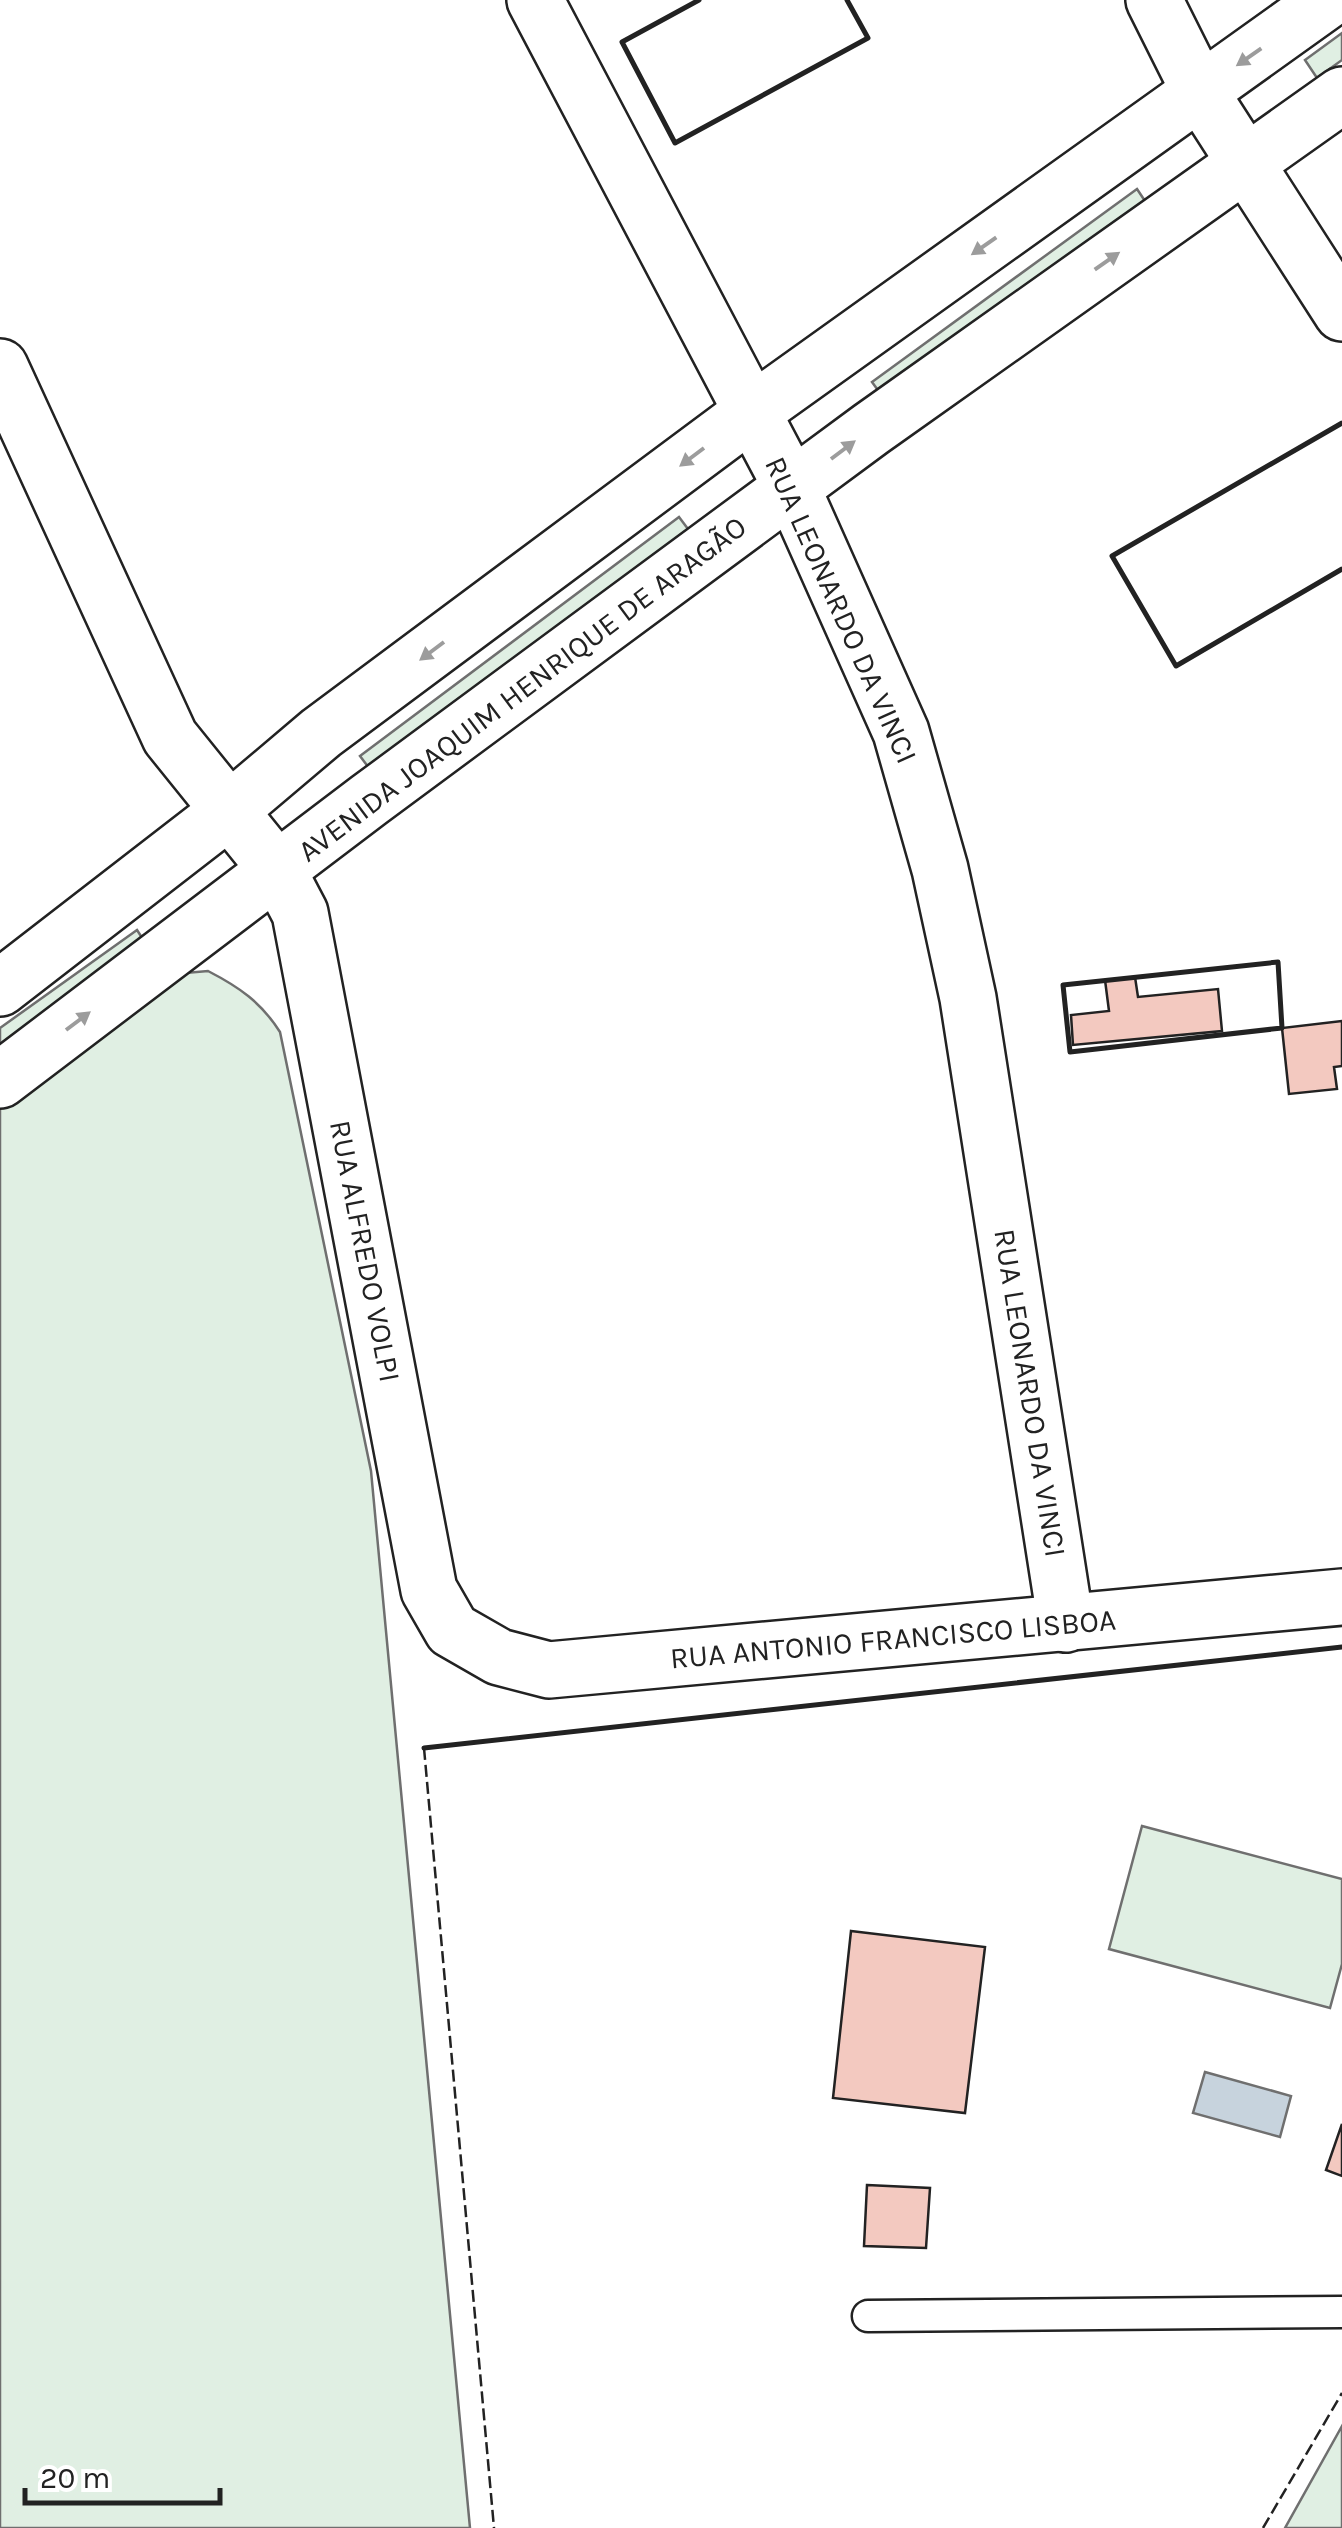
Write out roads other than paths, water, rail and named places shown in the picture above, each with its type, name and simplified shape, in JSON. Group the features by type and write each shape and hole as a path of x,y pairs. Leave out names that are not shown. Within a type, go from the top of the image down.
{"street":[{"name":"RUA LEONARDO DA VINCI","path":"535,0 792,488 901,732 940,869 968,998 1066,1624"},
{"path":"1154,0 1200,92 1342,312"},
{"path":"0,988 230,810 321,733 752,412 1328,0"},
{"name":"AVENIDA JOAQUIM HENRIQUE DE ARAGÃO","path":"0,1080 871,428 1342,95"},
{"name":"RUA ALFREDO VOLPI","path":"0,366 170,737 278,871 300,913 429,1590 452,1630"},
{"name":"RUA ANTONIO FRANCISCO LISBOA","path":"452,1630 499,1657 549,1670 1342,1597"}],"lane":[{"path":"868,2316 1342,2312"}]}
